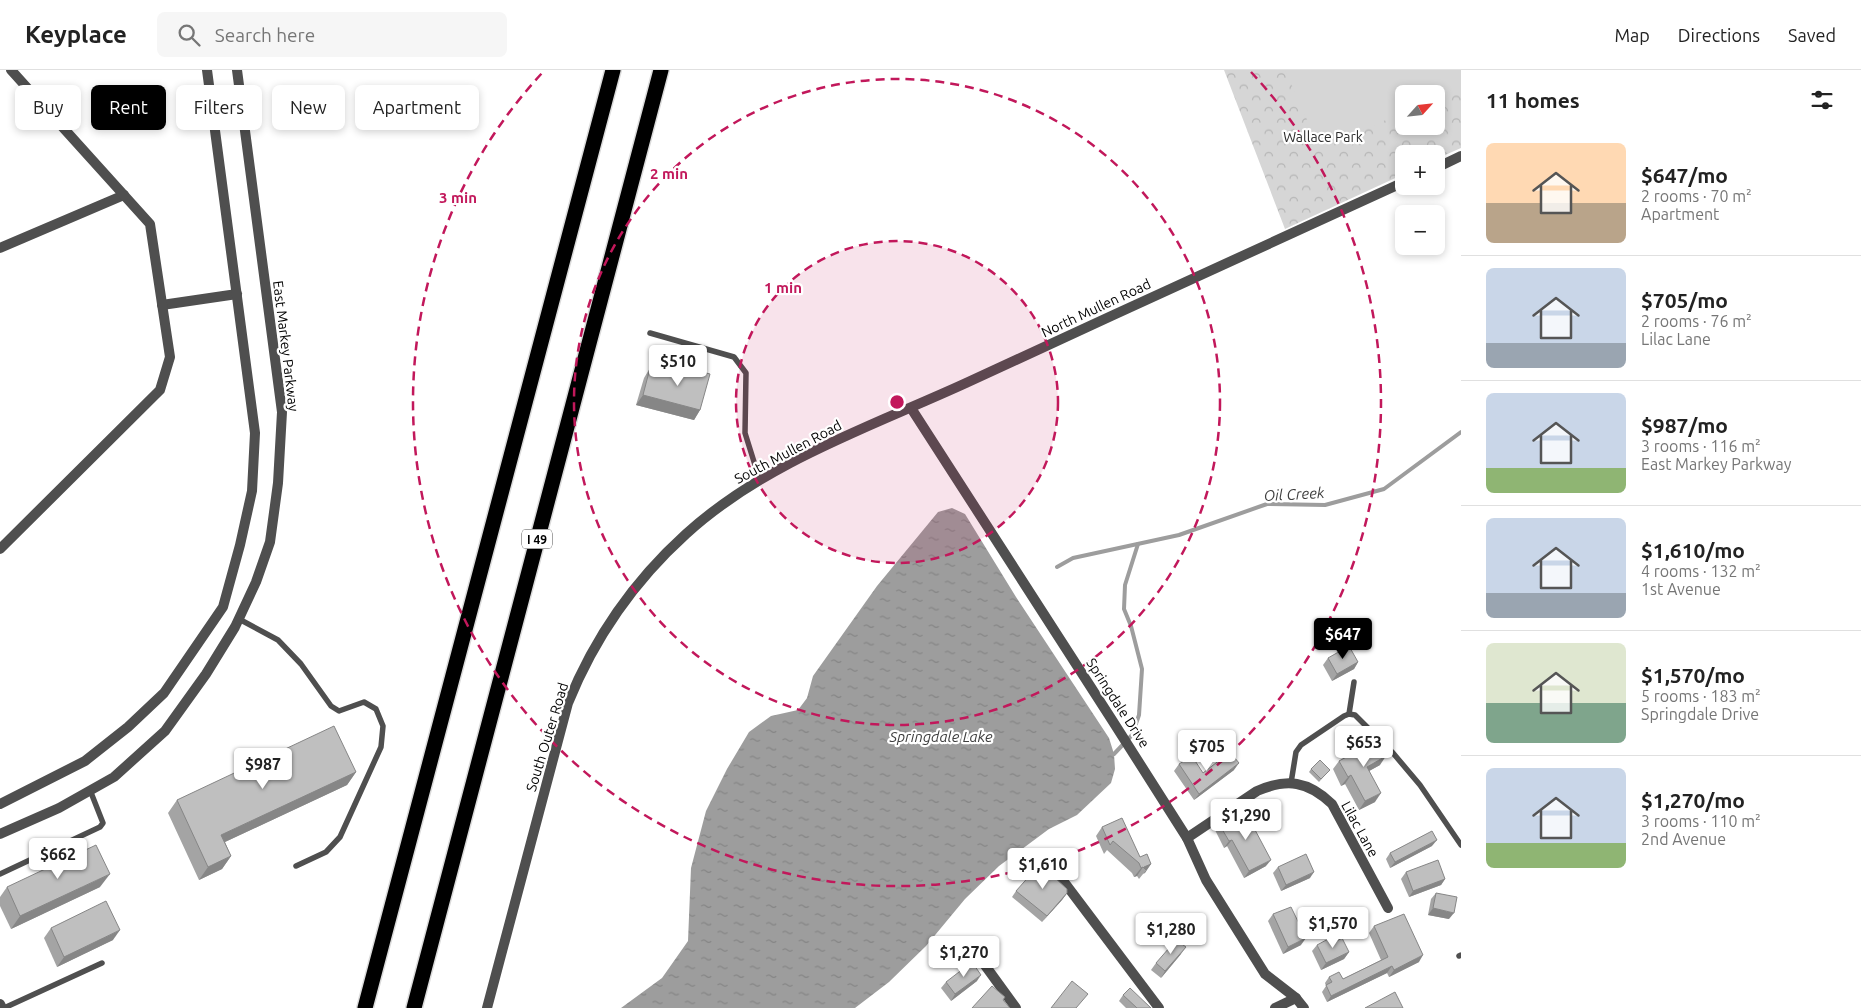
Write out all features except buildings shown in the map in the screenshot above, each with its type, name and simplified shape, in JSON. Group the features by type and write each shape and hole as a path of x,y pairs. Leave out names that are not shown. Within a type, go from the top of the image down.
{"highway":[{"path":"365,1008 613,70"},
{"name":"I 49","path":"414,1008 661,70"}],"street":[{"path":"0,549 160,390 170,357 150,224 10,70"},
{"path":"0,804 85,761 128,728 164,693 223,606 240,545 252,491 255,434 207,70"},
{"name":"East Markey Parkway","path":"0,834 59,808 114,777 165,731 206,674 239,619 256,582 270,542 278,483 282,412 236,70"},
{"path":"1445,164 1461,156"},
{"name":"North Mullen Road","path":"911,408 1395,186"},
{"path":"0,248 124,195"},
{"path":"162,305 236,294"},
{"name":"South Mullen Road","path":"734,497 827,443 911,408"},
{"name":"Springdale Drive","path":"911,408 1141,764 1187,838 1206,880 1265,974 1296,998 1304,1008"},
{"name":"South Outer Road","path":"487,1008 568,703 579,678 611,620 634,589 686,533 734,497"},
{"name":"Lilac Lane","path":"1187,838 1257,791 1270,785 1291,783 1311,788 1332,804 1388,908"},
{"path":"1058,874 1159,1008"},
{"path":"971,946 1016,1008"},
{"path":"1275,1008 1296,998"},
{"path":"0,1004 3,1008"}],"lane":[{"path":"650,333 734,356 746,373 745,434 760,481"},
{"path":"239,619 278,640 301,664 330,706 339,711 364,702 376,709 383,726 381,747 340,837 326,852 296,866"},
{"path":"1349,714 1354,682"},
{"path":"1291,783 1296,752 1300,745 1349,714 1355,715 1407,769 1461,845"},
{"path":"0,874 100,827 103,823 90,790"},
{"path":"3,1008 102,963"}],"green space":[{"name":"Wallace Park","path":"1224,70 1461,70 1461,148 1445,155 1445,145 1395,145 1395,178 1285,229"},
{"path":"1285,70 1461,70 1461,86 1445,93 1445,85 1395,85 1395,116 1320,149"}],"water":[{"name":"Springdale Lake","path":"952,508 965,514 1016,597 1109,738 1114,754 1115,769 1111,783 1077,815 1049,829 999,866 965,899 926,946 889,982 855,1008 621,1008 662,978 688,941 691,868 706,811 727,769 749,732 771,716 798,710 807,698 813,676 877,586 938,512"}],"waterway":[{"name":"Oil Creek","path":"1057,567 1073,558 1179,535 1267,504 1325,505 1384,489 1461,432"},
{"path":"1114,754 1132,735 1139,715 1142,669 1131,626 1124,609 1125,585 1138,544"}]}
